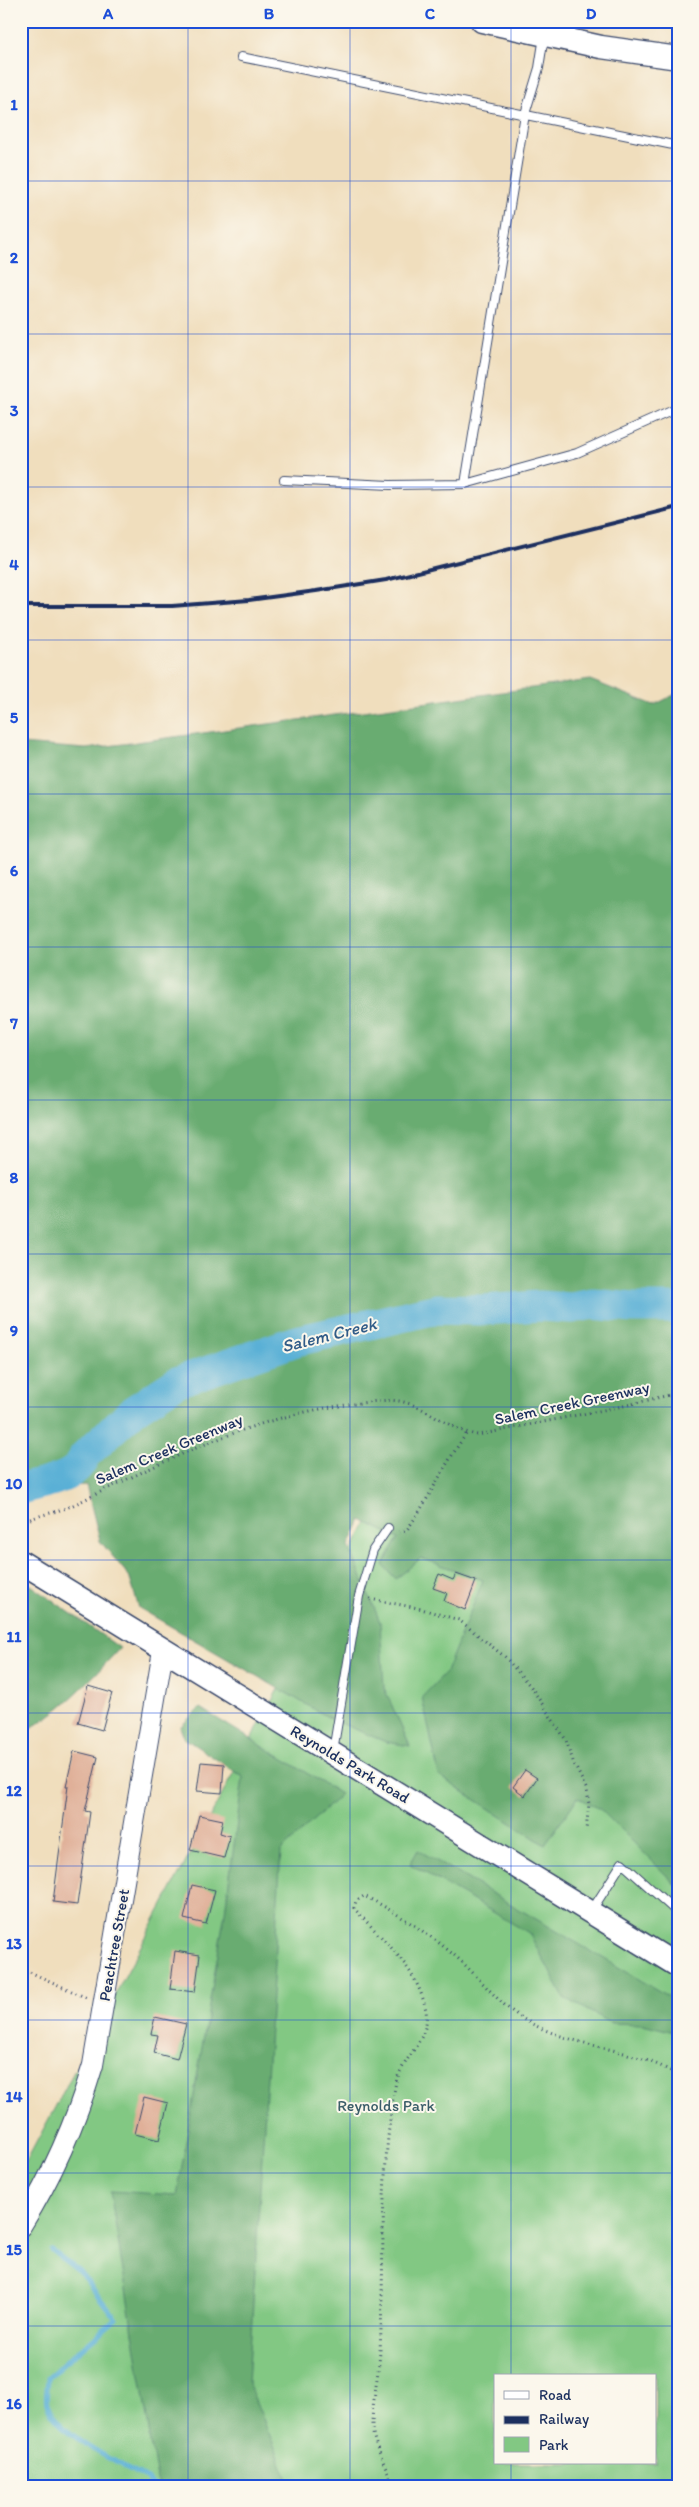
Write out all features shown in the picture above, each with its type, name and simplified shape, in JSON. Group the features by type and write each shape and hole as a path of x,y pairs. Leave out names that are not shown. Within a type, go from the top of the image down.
{"main road":[{"path":"482,21 544,36 678,58"},
{"name":"Reynolds Park Road","path":"21,1562 162,1651 333,1753 678,1966"}],"street":[{"name":"Peachtree Street","path":"21,2226 58,2159 81,2103 93,2065 162,1651"}],"lane":[{"path":"465,484 525,114 539,68 544,36"},
{"path":"241,57 678,146"},
{"path":"284,480 390,485 465,484 577,453 678,408"},
{"path":"333,1753 360,1596 373,1550 388,1528"},
{"path":"591,1912 622,1862 678,1913"}],"path":[{"name":"Salem Creek Greenway","path":"21,1523 36,1515 68,1507 220,1437 273,1420 331,1407 399,1401 418,1407 467,1434 478,1435 623,1406 678,1392"},
{"path":"388,1528 397,1532 406,1531 431,1495 453,1451 467,1434"},
{"path":"360,1596 418,1608 459,1620 505,1657 531,1687 566,1740 574,1764 587,1790 589,1804 586,1830"},
{"path":"393,2486 376,2444 372,2426 380,2352 384,2190 395,2084 424,2032 427,2014 413,1976 397,1954 354,1908 356,1900 364,1896 376,1902 430,1938 463,1963 503,2004 524,2019 551,2033 580,2043 622,2051 645,2058 678,2075"},
{"path":"21,1968 72,1993 104,2002"}],"green space":[{"path":"590,680 654,705 678,693 678,1887 601,1810 578,1797 545,1845 439,1776 422,1697 446,1672 483,1580 421,1558 396,1579 383,1565 398,1538 361,1520 349,1546 380,1622 384,1688 410,1746 386,1742 333,1720 139,1608 129,1576 100,1541 86,1485 21,1489 21,744 86,749"},
{"name":"Reynolds Park","path":"678,1289 678,2486 21,2486 21,2171 477,1316"},
{"path":"21,1578 120,1648 61,1707 34,1726 21,1732"},
{"path":"200,1708 341,1794 281,1851 248,2383 291,2486 158,2486 110,2191 177,2195 225,1912 243,1777 184,1738 180,1727"},
{"path":"418,1850 678,2002 678,2033 643,2024 611,2023 564,1998 529,1933 410,1864"}],"building":[{"path":"439,1574 453,1580 456,1574 476,1581 465,1610 444,1601 447,1593 433,1588"},
{"path":"88,1686 112,1693 102,1730 78,1723"},
{"path":"74,1751 98,1757 85,1811 90,1812 77,1905 53,1902 68,1786 66,1786"},
{"path":"201,1762 224,1764 222,1793 197,1791"},
{"path":"525,1770 537,1778 525,1796 513,1787"},
{"path":"199,1815 223,1820 220,1833 230,1836 224,1858 190,1850"},
{"path":"192,1885 215,1890 206,1924 184,1919"},
{"path":"175,1951 200,1955 195,1992 170,1989"},
{"path":"155,2017 186,2024 177,2059 154,2053 158,2035 151,2034"},
{"path":"144,2097 168,2103 159,2140 135,2134"}],"waterway":[{"name":"Salem Creek","path":"21,1489 67,1475 80,1464 84,1456 134,1410 177,1382 296,1341 437,1309 484,1310 539,1306 572,1308 593,1304 633,1308 678,1308"},
{"path":"52,2251 79,2271 116,2319 48,2377 47,2404 53,2416 63,2427 91,2448 148,2479 152,2486"}],"railway":[{"path":"21,606 172,606 249,600 316,591 386,580 678,507"}]}
